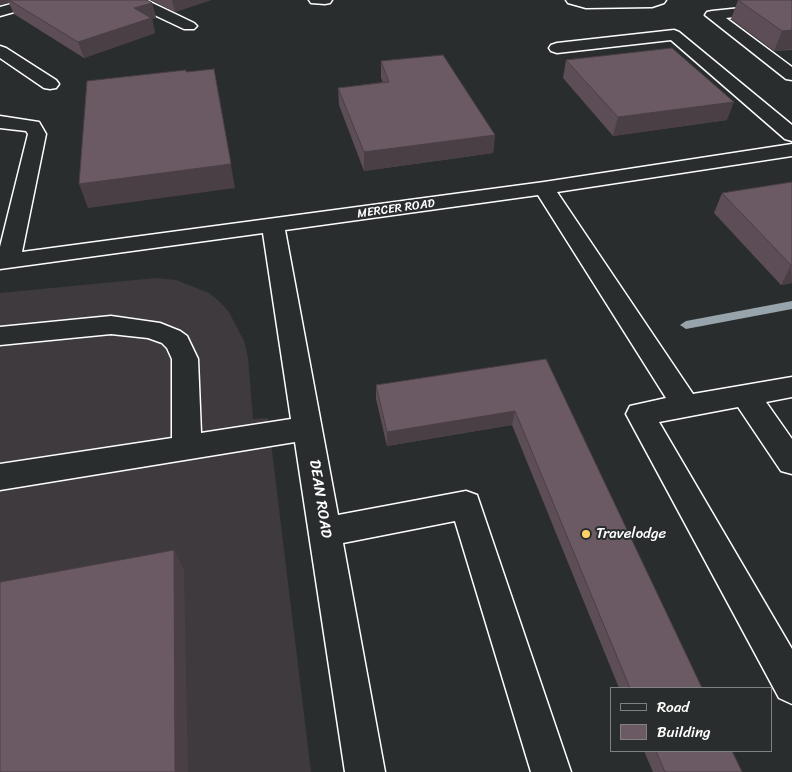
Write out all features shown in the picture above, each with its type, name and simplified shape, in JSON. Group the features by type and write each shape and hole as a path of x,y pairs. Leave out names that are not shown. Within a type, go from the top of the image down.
{"street":[{"path":"0,12 41,0"},
{"path":"134,0 188,26"},
{"path":"316,0 325,0"},
{"path":"573,0 586,4 652,3 658,0"},
{"path":"780,8 712,15 792,75"},
{"path":"557,48 674,35 792,135"},
{"path":"0,51 50,84"},
{"path":"0,122 32,126 37,134 4,262"},
{"name":"MERCER ROAD","path":"4,262 544,188 792,150"},
{"path":"544,188 686,406"},
{"name":"DEAN ROAD","path":"273,226 365,772"},
{"path":"0,336 112,325 151,329 171,337 178,343 185,359 187,448"},
{"path":"792,387 640,414 792,686"},
{"path":"745,395 792,462"},
{"path":"0,477 308,428"},
{"path":"325,532 466,505 551,772"}],"shaded area":[{"path":"156,278 176,280 209,293 229,312 244,341 248,357 253,419 268,418 311,772 0,772 0,293"}],"building":[{"path":"9,0 147,0 152,3 134,8 151,18 78,42"},
{"path":"738,0 792,0 792,30 782,31"},
{"path":"672,48 734,102 618,117 566,60"},
{"path":"443,55 495,135 364,152 338,88 389,82 381,61"},
{"path":"214,69 231,164 79,184 87,81 186,70 186,72"},
{"path":"792,182 792,265 791,265 722,193"},
{"name":"Travelodge","path":"546,359 702,687 630,687 515,411 387,432 376,385"},
{"path":"174,550 175,772 0,772 0,582"},
{"path":"656,752 732,752 742,772 665,772"}],"waterway":[{"path":"686,325 792,305"}],"place":[{"name":"Travelodge","path":"586,534"}]}
